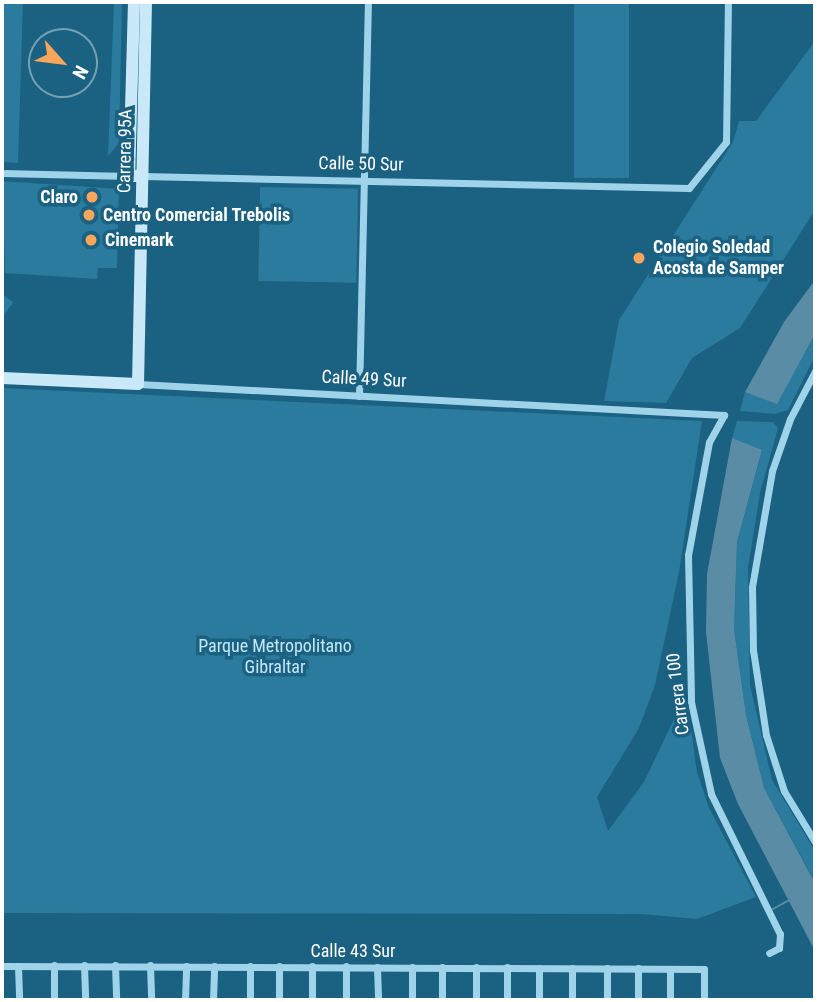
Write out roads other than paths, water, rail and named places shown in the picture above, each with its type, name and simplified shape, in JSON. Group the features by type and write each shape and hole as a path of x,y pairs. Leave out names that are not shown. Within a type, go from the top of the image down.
{"street":[{"name":"Carrera 95A","path":"134,2 138,384"},
{"name":"Carrera 95A","path":"136,176 146,2"},
{"path":"359,396 368,2"},
{"name":"Calle 50 Sur","path":"2,173 689,188 709,166 727,137 728,2"},
{"path":"815,371 790,419 772,471 752,586 753,650 766,735 784,791 815,842"},
{"name":"Calle 49 Sur","path":"2,378 724,415"},
{"name":"Carrera 100","path":"724,415 709,442 688,555 691,702 711,794 780,934 779,948 769,953"},
{"path":"54,965 54,1000"},
{"path":"84,965 85,1000"},
{"path":"115,965 116,1000"},
{"path":"150,965 151,1000"},
{"path":"213,1000 214,965"},
{"name":"Calle 43 Sur","path":"2,966 704,969 704,1000"},
{"path":"18,966 19,1000"},
{"path":"185,1000 186,966"},
{"path":"250,966 250,1000"},
{"path":"279,966 279,1000"},
{"path":"312,966 312,1000"},
{"path":"346,966 346,1000"},
{"path":"377,967 378,1000"},
{"path":"412,967 412,1000"},
{"path":"442,967 442,1000"},
{"path":"476,967 476,1000"},
{"path":"507,967 507,1000"},
{"path":"539,968 539,1000"},
{"path":"572,968 572,1000"},
{"path":"607,968 607,1000"},
{"path":"638,968 638,1000"},
{"path":"670,968 670,1000"}],"waterway":[{"path":"773,909 791,899"}],"place":[{"name":"Claro","path":"92,197"},
{"name":"Centro Comercial Trebolis","path":"89,215"},
{"name":"Cinemark","path":"91,240"},
{"name":"Colegio Soledad Acosta de Samper","path":"639,258"}],"park label":[{"name":"Parque Metropolitano Gibraltar","path":"275,657"}]}
